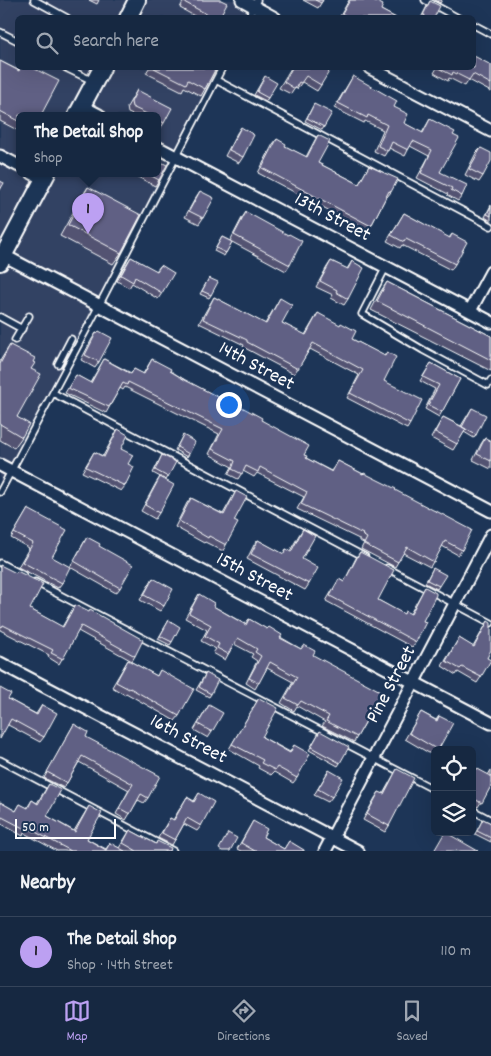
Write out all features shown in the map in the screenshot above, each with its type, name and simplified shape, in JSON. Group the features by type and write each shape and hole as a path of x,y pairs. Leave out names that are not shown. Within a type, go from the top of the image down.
{"main road":[{"path":"130,15 138,0"},
{"path":"79,111 98,74"},
{"path":"2,258 40,177"}],"street":[{"path":"242,0 255,3 271,15"},
{"path":"374,70 491,131"},
{"name":"13th Street","path":"161,148 491,322"},
{"path":"0,156 16,164"},
{"name":"14th Street","path":"2,258 99,306 491,511"},
{"path":"470,311 491,272"},
{"name":"15th Street","path":"0,465 491,723"},
{"name":"Pine Street","path":"325,851 491,535"},
{"name":"16th Street","path":"0,663 358,851"}],"lane":[{"path":"34,0 62,15"},
{"path":"424,0 452,15"},
{"path":"249,15 255,3"},
{"path":"476,26 491,34"},
{"path":"0,32 15,40"},
{"path":"77,70 98,74"},
{"path":"0,492 221,70"},
{"path":"216,80 491,226"},
{"path":"386,267 362,314 423,350 489,382"},
{"path":"16,340 29,316"},
{"path":"0,317 22,329"},
{"path":"58,364 71,339"},
{"path":"53,393 374,561"},
{"path":"0,563 431,788"},
{"path":"382,566 491,623"},
{"path":"0,760 173,851"},
{"path":"476,812 491,820"}],"shaded area":[{"path":"0,0 257,0 249,15 15,15 15,70 221,70 0,492"}],"building":[{"path":"185,0 221,0 227,3 221,15 208,15 184,2"},
{"path":"350,0 373,0 383,5 381,10 390,15 345,15 342,14"},
{"path":"430,1 440,6 436,15 423,15"},
{"path":"476,57 491,65 491,84 473,74 469,80 453,72 452,75 442,70 476,70"},
{"path":"0,61 15,70 37,70 59,81 43,112 16,112 16,119 0,111"},
{"path":"158,70 215,70 205,89 188,80 186,84"},
{"path":"291,70 330,70 321,85 306,76 295,89 284,82"},
{"path":"265,76 277,83 268,98 257,92"},
{"path":"353,76 397,101 394,107 408,114 404,123 423,133 430,119 455,132 453,135 459,138 440,172 467,185 462,196 451,190 452,188 421,173 432,150 413,141 408,150 392,142 388,151 378,146 387,125 368,115 367,118 338,103"},
{"path":"137,90 172,108 164,123 161,121 161,112 143,112 132,107 131,102"},
{"path":"314,104 332,113 324,127 307,118"},
{"path":"241,127 254,135 243,157 229,150"},
{"path":"318,135 330,141 318,163 359,184 369,166 398,179 391,192 389,191 371,226 262,168 277,139 286,144 285,146 307,157"},
{"path":"481,148 491,153 491,161 483,176 469,169"},
{"path":"161,162 167,165 161,176"},
{"path":"0,181 4,183 0,190"},
{"path":"88,187 141,215 121,253 68,225"},
{"path":"200,191 214,198 203,218 189,211"},
{"path":"491,206 491,216 487,214"},
{"path":"246,212 302,241 290,265 234,235"},
{"path":"404,213 450,238 452,234 467,242 455,264 406,239 404,242 391,235"},
{"path":"222,237 232,242 226,253 216,248"},
{"path":"131,257 157,271 161,265 174,273 162,293 135,277 133,282 121,275"},
{"path":"331,261 348,269 352,261 364,268 348,299 336,292 337,290 320,281"},
{"path":"209,278 218,282 211,295 202,291"},
{"path":"387,282 491,336 491,360 377,301"},
{"path":"214,297 266,324 280,298 292,305 282,323 306,335 318,313 356,331 352,339 385,356 387,352 396,357 384,381 422,400 410,424 350,393 363,370 313,343 298,369 247,342 247,340 203,319"},
{"path":"99,331 112,338 99,362 85,355 96,333"},
{"path":"10,345 35,358 33,362 35,363 31,369 41,374 17,417 29,424 22,437 0,424 0,364"},
{"path":"104,359 131,374 134,369 144,374 152,359 171,369 170,371 185,380 230,403 231,401 309,446 304,455 307,456 306,458 332,472 338,461 396,489 472,530 462,550 445,541 434,562 407,547 398,562 364,544 367,538 363,534 301,504 307,492 260,467 258,472 246,466 242,474 232,469 235,461 212,449 223,429 128,382 127,385 123,383 109,407 68,388 76,375 91,383"},
{"path":"431,363 460,379 442,412 428,405 439,385 423,377"},
{"path":"472,408 486,415 476,435 462,427"},
{"path":"443,417 466,429 457,444 435,432"},
{"path":"118,429 128,435 121,449 133,455 128,464 134,467 125,486 86,467 94,452 104,457"},
{"path":"183,435 195,442 189,454 177,447"},
{"path":"485,438 491,441 491,461 477,454"},
{"path":"162,455 176,462 168,477 155,470"},
{"path":"160,477 174,485 159,513 145,505"},
{"path":"236,491 247,497 234,521 238,523 226,545 209,536 208,538 179,521 191,498 224,515"},
{"path":"28,509 67,530 52,557 70,567 62,583 22,562 33,543 14,533"},
{"path":"303,529 315,536 302,559 318,568 309,584 251,554 258,540 284,554 286,549 291,552"},
{"path":"87,537 133,565 120,588 74,561"},
{"path":"360,552 394,570 378,600 404,614 405,611 411,614 425,587 436,593 423,621 426,622 416,642 330,596 339,579 344,582"},
{"path":"0,565 43,584 30,609 63,627 75,605 89,612 90,610 143,640 135,656 81,626 63,659 51,653 53,650 3,625 2,627 0,626"},
{"path":"433,568 446,575 439,586 427,580"},
{"path":"153,578 173,589 164,606 144,595"},
{"path":"199,594 214,603 213,606 246,625 249,619 267,629 269,627 282,635 280,638 301,649 304,645 315,651 313,655 384,693 357,737 326,721 329,716 301,701 298,705 285,698 297,677 270,662 259,683 249,678 261,656 255,652 257,649 238,638 228,654 217,648 219,644 205,636 211,625 189,613"},
{"path":"169,620 180,627 172,642 160,636"},
{"path":"488,621 491,623 491,650 487,658 491,660 481,677 446,661 459,638 474,647"},
{"path":"128,660 157,676 160,670 194,689 179,716 116,682"},
{"path":"206,673 218,680 211,694 199,687"},
{"path":"0,688 11,694 8,699 37,715 42,705 57,713 44,737 11,719 0,739"},
{"path":"259,698 278,708 262,737 290,753 294,745 310,754 297,778 277,767 275,770 261,763 263,760 232,744"},
{"path":"209,705 223,713 212,732 198,724"},
{"path":"421,712 437,721 439,716 453,723 440,746 431,746 409,733"},
{"path":"74,724 88,732 86,737 160,776 148,798 141,794 130,814 119,808 133,784 82,756 67,783 47,772"},
{"path":"320,731 349,747 340,763 311,747"},
{"path":"476,768 491,776 491,786 482,803 476,800"},
{"path":"397,769 414,778 389,826 367,814 379,792 384,794"},
{"path":"329,770 343,778 332,797 318,789"},
{"path":"49,784 61,790 47,816 75,832 89,806 102,813 87,839 106,850 110,843 125,851 71,851 28,828 27,830 2,817 0,821 0,802 16,811 20,804 28,808 32,800 38,804"},
{"path":"199,793 214,802 201,826 187,818 175,840 162,833 170,818 174,820 187,797 194,802"},
{"path":"483,819 491,823 491,838 477,831"},
{"path":"253,821 267,829 263,837 284,849 289,841 304,851 255,851 241,843"},
{"path":"130,830 156,844 157,841 171,848 170,851 137,851 123,843"},
{"path":"228,833 237,838 230,851 222,851 219,849"},
{"path":"443,836 452,836 478,851 434,851"}],"place":[{"name":"The Detail Shop","path":"88,234"}]}
